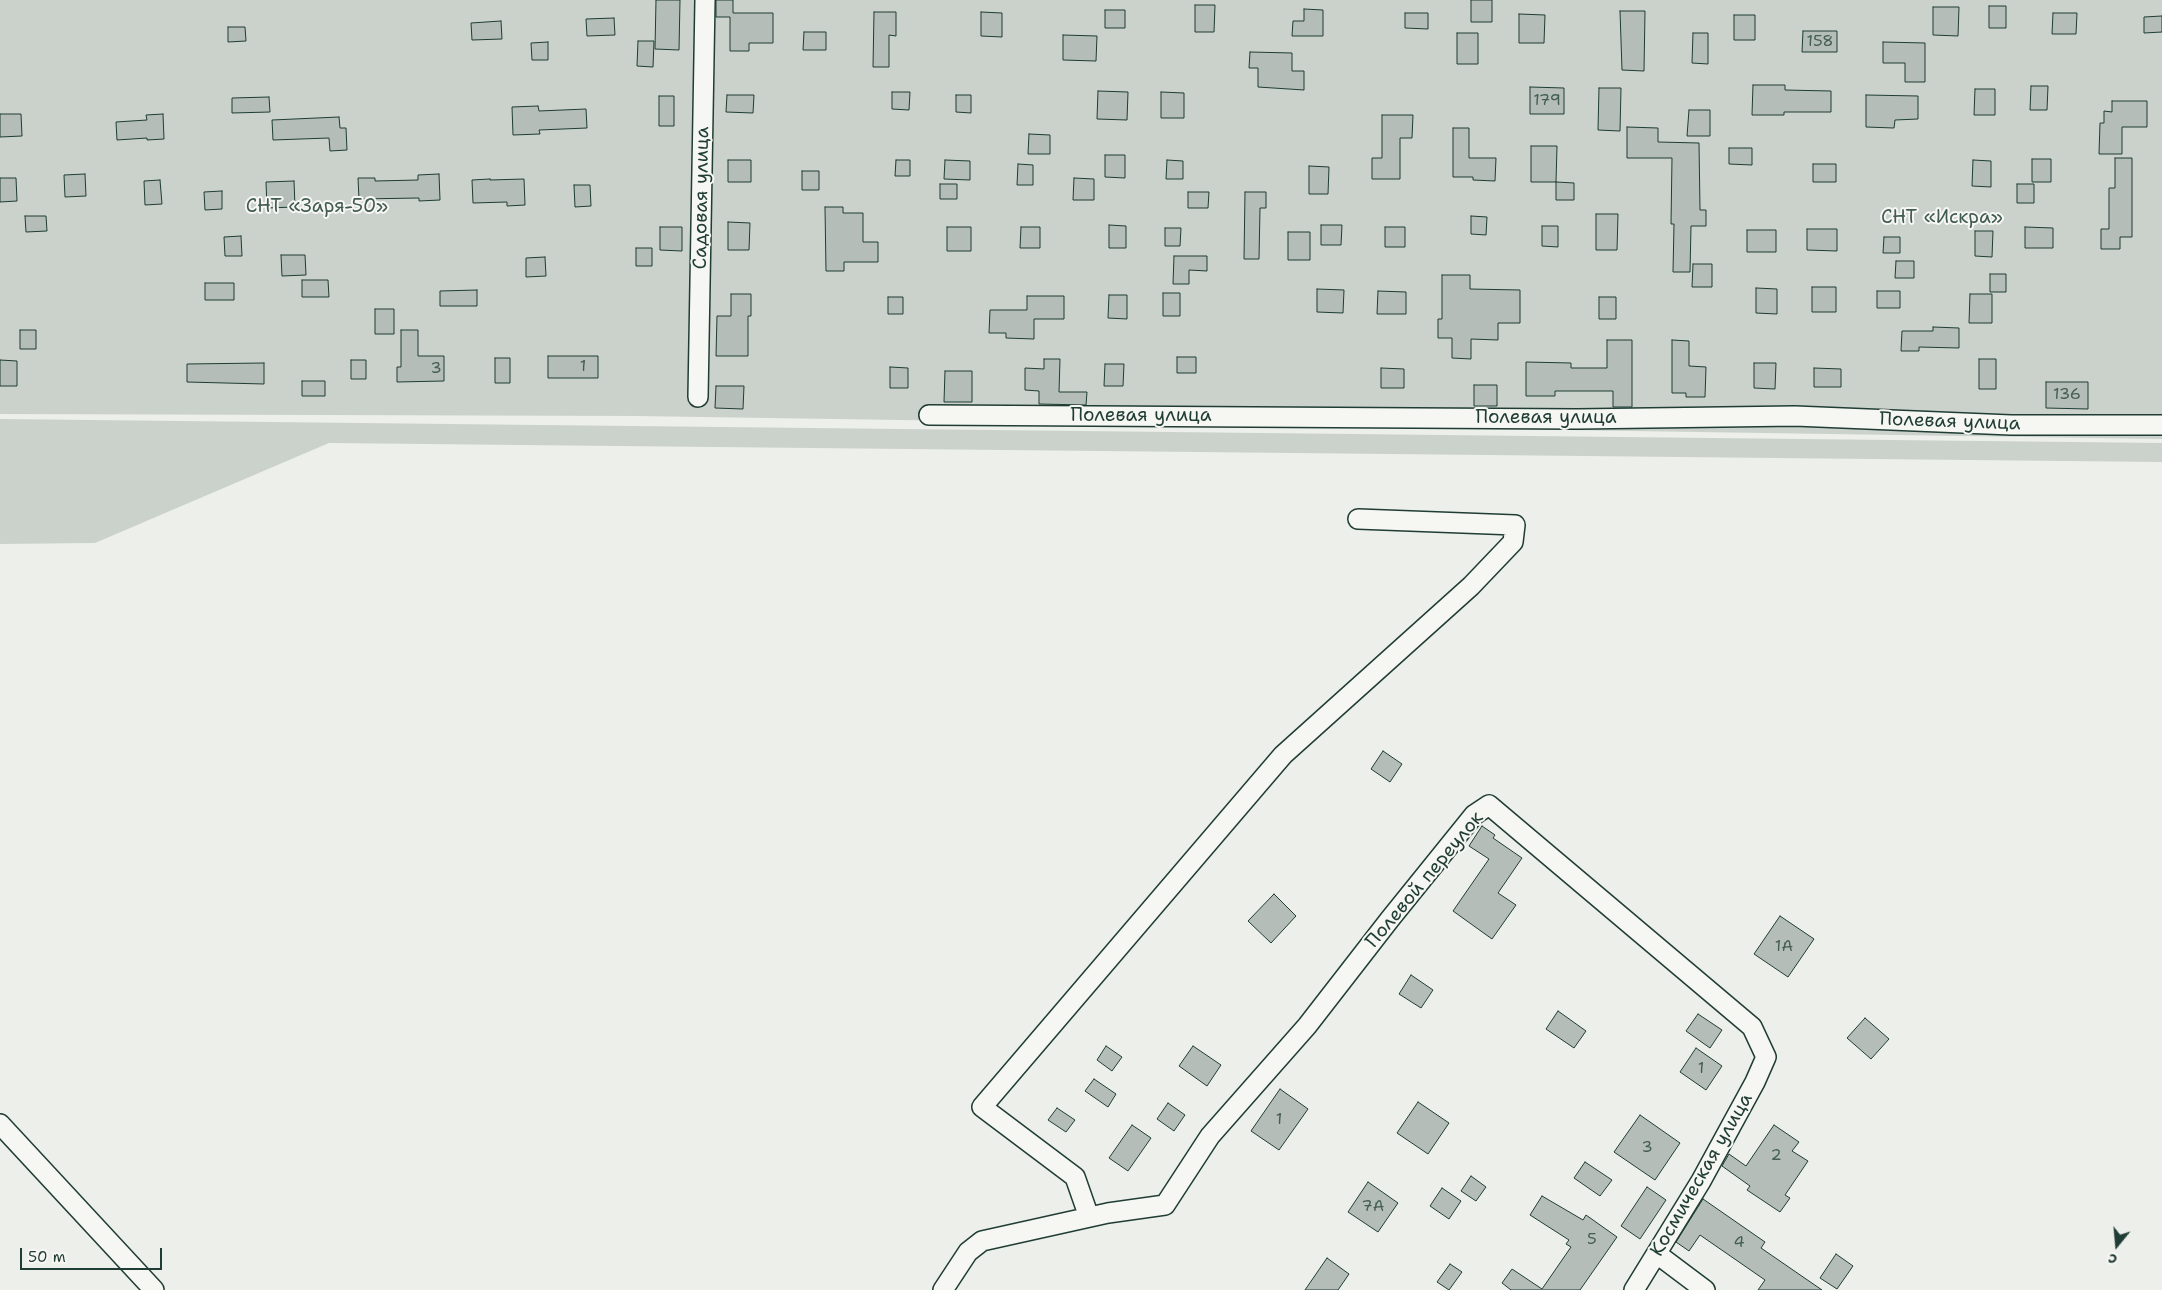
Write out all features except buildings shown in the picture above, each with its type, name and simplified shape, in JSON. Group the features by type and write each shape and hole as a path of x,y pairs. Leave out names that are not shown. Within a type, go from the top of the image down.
{"street":[{"name":"Садовая улица","path":"698,397 705,0"},
{"name":"Полевая улица","path":"929,415 1577,419 1794,416 2011,425 2162,425"},
{"path":"943,1290 968,1252 982,1241 1088,1217 1075,1177 982,1107 1283,755 1471,586 1514,542 1515,525 1358,519"},
{"name":"Полевой переулок","path":"1088,1217 1165,1204 1210,1136 1307,1026 1474,815 1490,805 1752,1027 1766,1057"},
{"name":"Космическая улица","path":"1634,1290 1706,1172 1755,1082 1766,1057"},
{"path":"0,1124 154,1290"},
{"path":"1657,1254 1706,1290"}],"green space":[{"name":"СНТ «Искра»","path":"0,0 2162,0 2162,439 636,416 0,414"},
{"path":"0,419 2162,443 2162,462 329,443 95,543 0,544"}],"park label":[{"name":"СНТ «Заря-50»","path":"317,207"}]}
